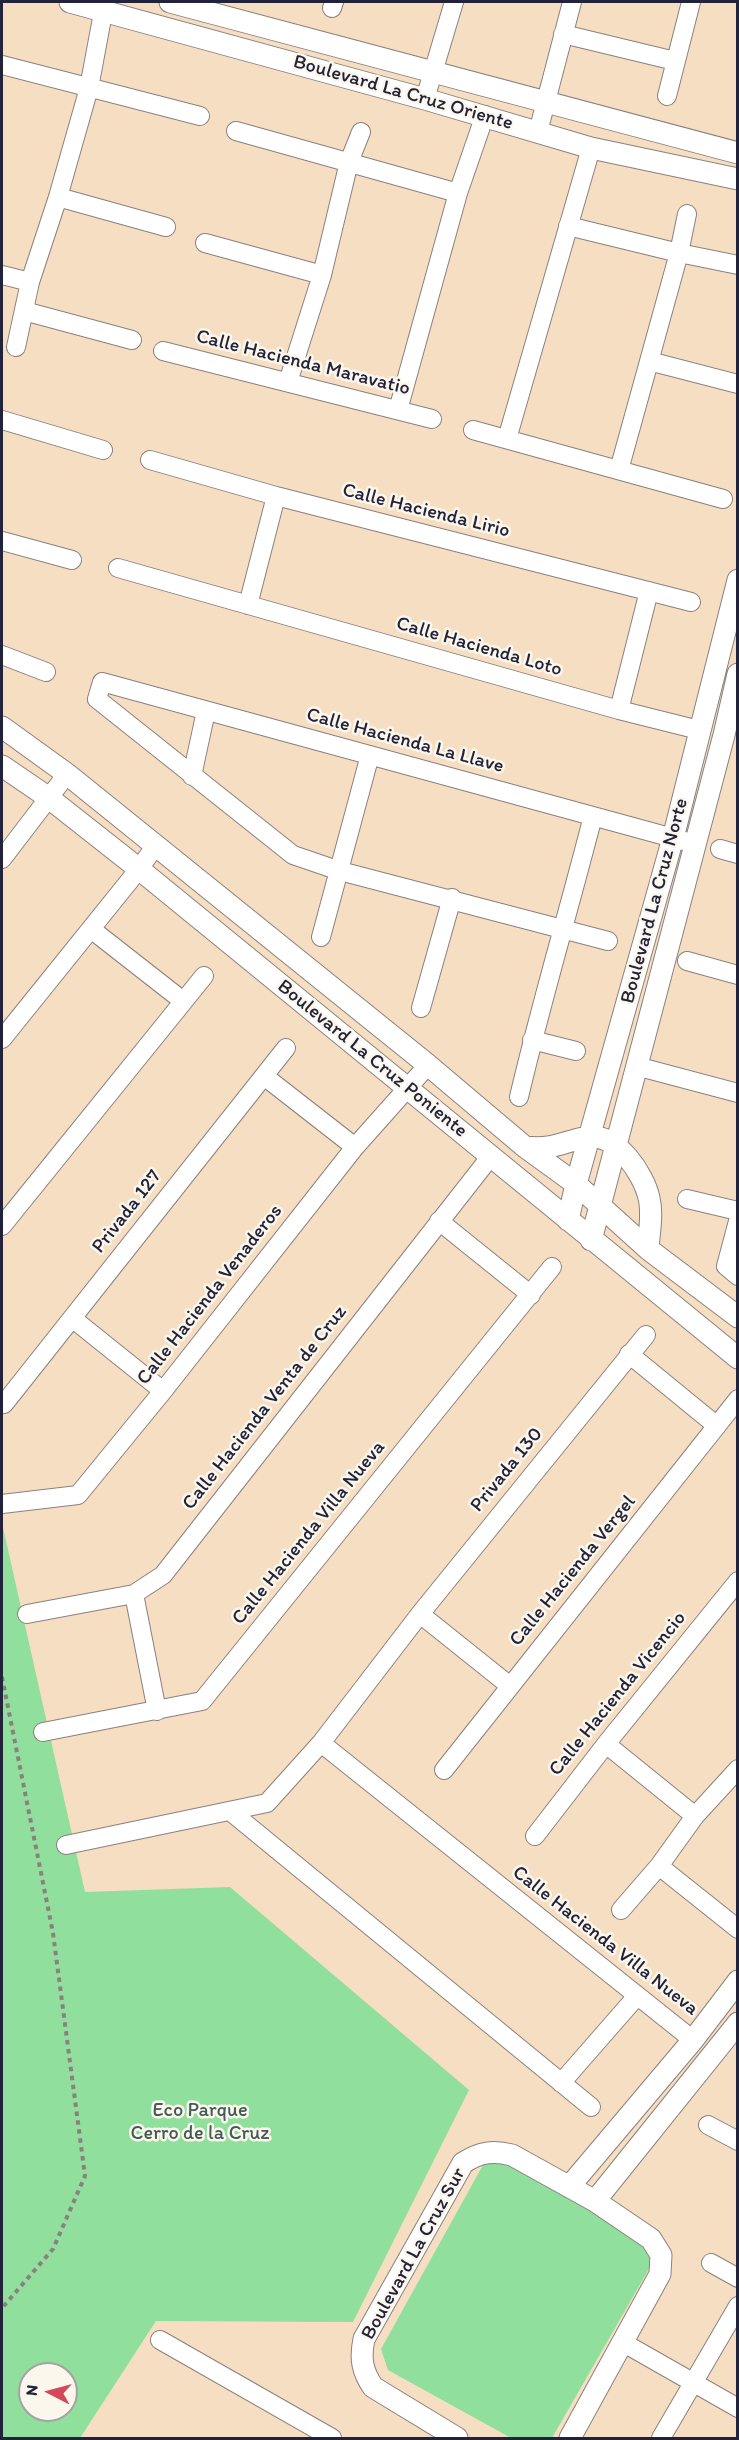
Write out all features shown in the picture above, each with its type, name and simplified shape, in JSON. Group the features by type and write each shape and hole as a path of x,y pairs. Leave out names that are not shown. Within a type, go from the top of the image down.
{"street":[{"name":"Boulevard La Cruz Oriente","path":"69,2 105,6 485,115 591,148 738,179"},
{"name":"Boulevard La Cruz Oriente","path":"170,2 547,100 738,153"},
{"path":"538,132 572,2"},
{"path":"667,96 691,2"},
{"path":"425,99 450,3"},
{"path":"16,347 30,282 58,197 89,88 105,6"},
{"path":"563,34 675,61"},
{"path":"2,65 200,116"},
{"path":"398,410 458,193 485,115"},
{"path":"236,131 458,193"},
{"path":"288,382 322,275 349,162 361,132"},
{"path":"507,439 591,148"},
{"path":"58,197 166,227"},
{"path":"619,470 679,253 687,214"},
{"path":"568,226 738,265"},
{"path":"205,243 322,275"},
{"path":"2,275 30,282"},
{"path":"24,311 132,340"},
{"name":"Calle Hacienda Maravatio","path":"164,351 432,419"},
{"path":"649,362 738,384"},
{"path":"2,420 103,450"},
{"path":"473,430 723,499"},
{"name":"Calle Hacienda Lirio","path":"150,459 276,496 691,602"},
{"path":"248,605 276,496"},
{"path":"2,541 72,560"},
{"name":"Calle Hacienda Loto","path":"118,568 620,710 699,730"},
{"name":"Boulevard La Cruz Norte","path":"568,1221 576,1184 673,838 699,730 732,621 738,580"},
{"path":"620,710 649,591"},
{"path":"2,655 46,672"},
{"name":"Boulevard La Cruz Norte","path":"591,1240 695,844 731,737 738,674"},
{"name":"Calle Hacienda La Llave","path":"192,776 98,699 102,682 695,844"},
{"path":"206,711 192,776 293,855 340,871 452,898 608,941"},
{"name":"Boulevard La Cruz Poniente","path":"2,727 67,774 156,845 428,1065 525,1147 576,1184 648,1249 738,1317"},
{"path":"321,938 370,755"},
{"name":"Boulevard La Cruz Poniente","path":"2,766 49,798 139,869 738,1358"},
{"path":"2,859 67,774"},
{"path":"519,1097 532,1040 593,816"},
{"path":"2,1039 156,845"},
{"path":"421,1008 452,898"},
{"path":"91,929 183,1001"},
{"path":"687,961 738,975"},
{"path":"2,1226 204,976"},
{"path":"532,1040 576,1052"},
{"name":"Privada 127","path":"4,1404 286,1048"},
{"name":"Calle Hacienda Venaderos","path":"2,1504 78,1495 355,1147 428,1065"},
{"path":"636,1066 738,1093"},
{"path":"264,1076 355,1147"},
{"path":"525,1147 544,1149 590,1137 616,1145 640,1175 650,1199 648,1249"},
{"name":"Calle Hacienda Venta de Cruz","path":"27,1614 134,1594 163,1575 491,1156"},
{"path":"687,1199 738,1211"},
{"path":"439,1221 531,1295"},
{"path":"738,1221 726,1266 738,1276"},
{"name":"Calle Hacienda Villa Nueva","path":"43,1732 157,1712 202,1701 552,1267"},
{"path":"72,1318 163,1390"},
{"name":"Privada 130","path":"420,1614 646,1335"},
{"path":"629,1354 717,1426"},
{"name":"Calle Hacienda Vergel","path":"444,1770 738,1399"},
{"name":"Calle Hacienda Vicencio","path":"535,1836 738,1581"},
{"path":"134,1594 157,1712"},
{"path":"66,1845 267,1803 321,1743 420,1614 510,1686"},
{"name":"Calle Hacienda Villa Nueva","path":"321,1743 693,2040"},
{"path":"606,1744 695,1816"},
{"path":"621,1910 659,1866 695,1816 734,1780"},
{"path":"230,1811 591,2108"},
{"path":"659,1866 738,1929"},
{"path":"569,2187 693,2040 738,1981"},
{"path":"561,2083 637,1996"},
{"path":"595,2201 738,2024"},
{"path":"708,2125 738,2141"},
{"name":"Boulevard La Cruz Sur","path":"456,2438 428,2431 373,2387 364,2370 361,2351 364,2339 464,2163 474,2156 487,2152 500,2152 512,2155 595,2201 651,2239 661,2255 660,2274 570,2439"},
{"path":"711,2263 738,2278"},
{"path":"661,2439 738,2306"},
{"path":"159,2340 330,2438"},
{"path":"622,2342 738,2408"}],"path":[{"path":"2,1677 53,1933 85,2176 53,2249 2,2308"}],"green space":[{"name":"Eco Parque Cerro de la Cruz","path":"2,1523 85,1892 230,1887 469,2090 353,2322 156,2321 80,2438 2,2438"},
{"path":"507,2156 654,2250 650,2267 552,2438 511,2438 388,2370 381,2349 483,2165 488,2161"}]}
